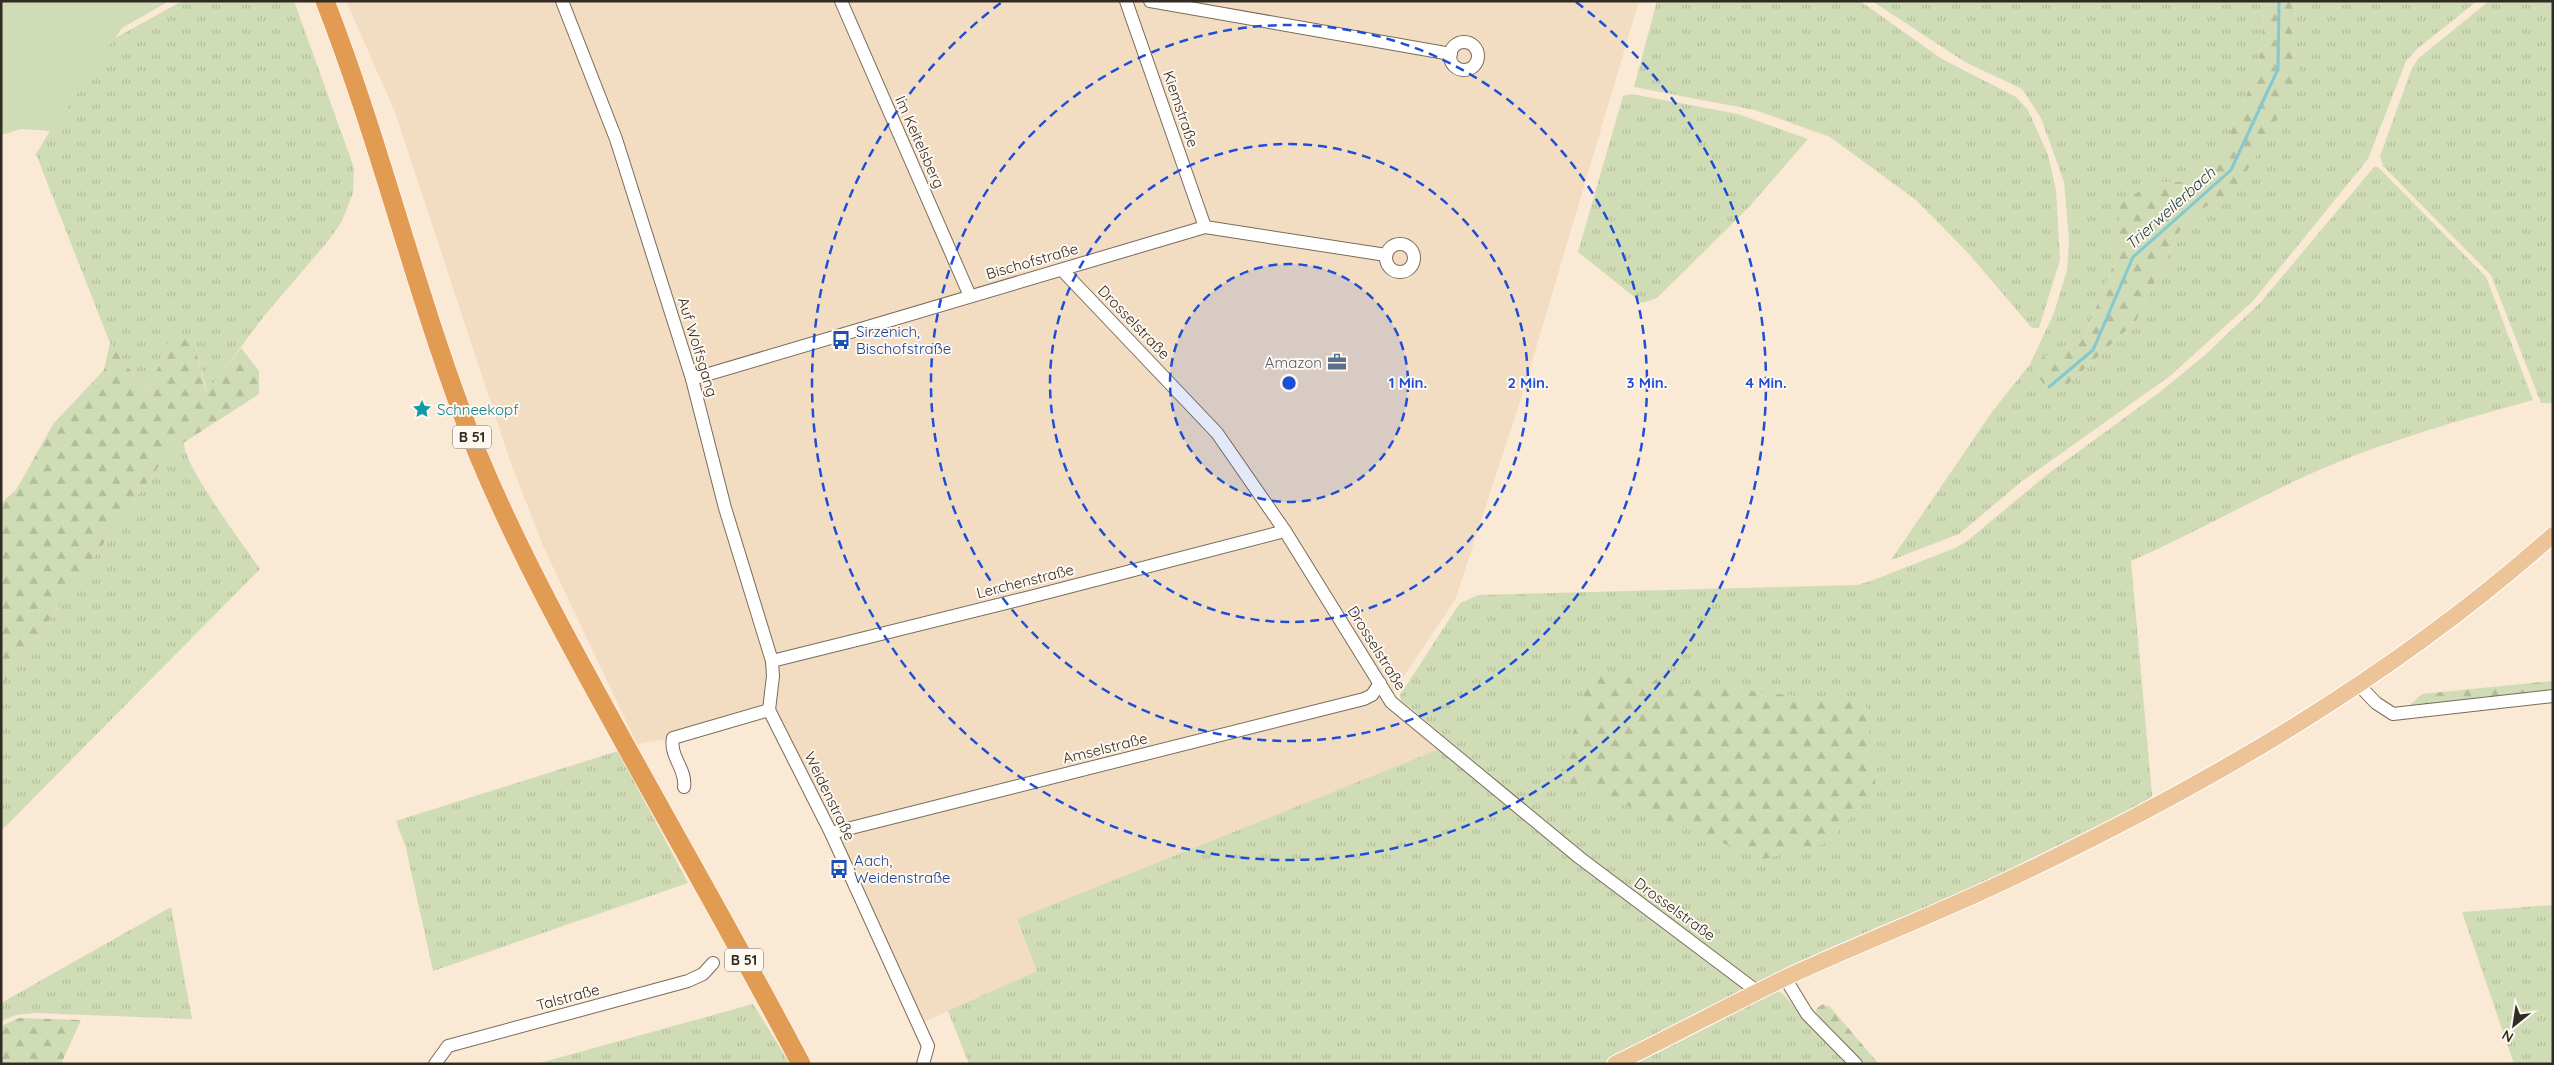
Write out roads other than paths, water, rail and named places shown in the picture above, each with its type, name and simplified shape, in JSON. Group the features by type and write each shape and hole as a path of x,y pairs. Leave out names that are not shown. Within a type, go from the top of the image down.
{"highway":[{"name":"B 51","path":"325,1 372,133 456,394 502,507 567,638 801,1064"}],"main road":[{"path":"1615,1064 1785,978 1930,916 2098,836 2241,757 2358,684 2466,607 2553,535"}],"street":[{"name":"Auf Wolfsgang","path":"562,1 616,139 692,378 725,508 772,661 773,676 769,710"},
{"name":"Im Keitelsberg","path":"841,1 970,296"},
{"name":"Kiemstraße","path":"1126,1 1206,227"},
{"path":"1150,1 1450,54"},
{"name":"Bischofstraße","path":"692,378 970,296 1063,271 1093,260 1206,227 1386,255"},
{"name":"Drosselstraße","path":"1063,271 1217,433 1284,531 1391,702 1580,858 1758,992"},
{"name":"Lerchenstraße","path":"772,661 1284,531"},
{"name":"Amselstraße","path":"831,833 1364,699 1372,696 1380,683"},
{"path":"2358,684 2376,704 2393,714 2553,696"},
{"path":"684,788 682,773 671,747 673,738 769,710"},
{"name":"Weidenstraße","path":"769,710 831,833 928,1046 923,1064"},
{"name":"Talstraße","path":"434,1064 448,1046 688,982 703,974 713,963"},
{"path":"1785,978 1807,1014 1856,1064"}],"waterway":[{"name":"Trierweilerbach","path":"2049,387 2093,350 2133,257 2231,170 2278,69 2279,1"}],"place":[{"name":"Sirzenich, Bischofstraße","path":"841,340"},
{"name":"Amazon","path":"1337,362"},
{"name":"Schneekopf","path":"422,409"},
{"name":"Aach, Weidenstraße","path":"839,869"}]}
